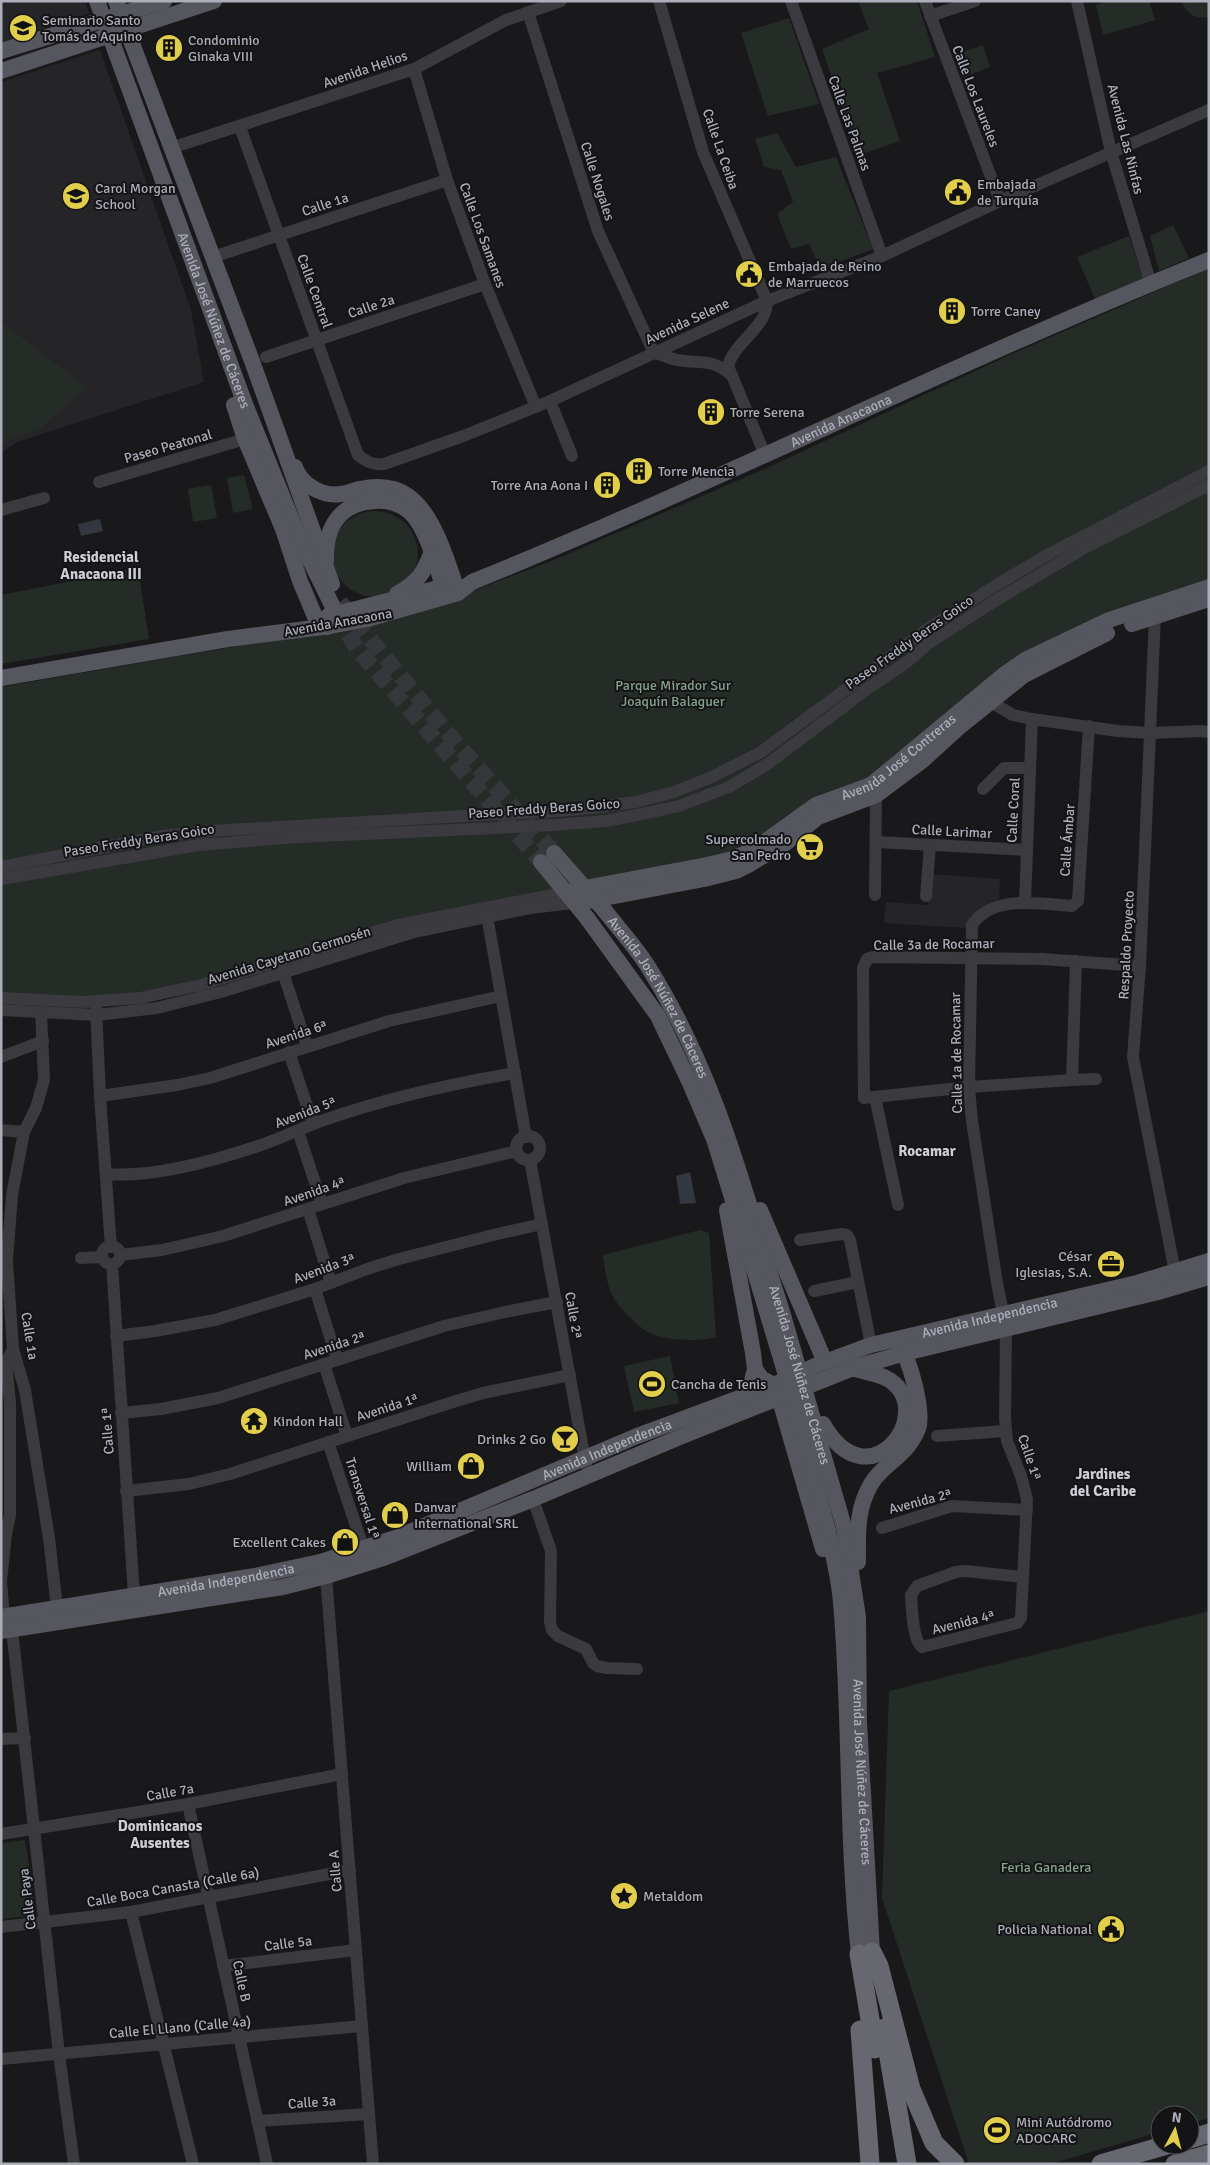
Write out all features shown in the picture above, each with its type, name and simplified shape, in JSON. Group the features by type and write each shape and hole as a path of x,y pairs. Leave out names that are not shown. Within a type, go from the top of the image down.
{"highway":[{"path":"866,1953 856,1991 870,2164"},
{"path":"866,1953 894,2164"},
{"path":"866,1953 907,2164"},
{"path":"866,1953 879,1966 911,2089 934,2144 955,2164"},
{"path":"1101,2164 1150,2150"},
{"path":"1175,2164 1209,2154"}],"main road":[{"name":"Avenida José Núñez de Cáceres","path":"97,1 202,288 329,616"},
{"path":"1,71 107,29 122,16 164,1"},
{"path":"122,16 214,1"},
{"name":"Avenida José Núñez de Cáceres","path":"122,16 221,278 326,570 329,616"},
{"path":"1,51 107,29"},
{"path":"163,181 182,174"},
{"path":"171,202 190,195"},
{"name":"Avenida Anacaona","path":"1,678 228,639 329,616 365,613 472,582 592,532 1209,260"},
{"path":"221,278 202,288 222,369 246,439 282,529 300,581 329,616"},
{"path":"270,414 286,442 297,473 310,486 332,494 342,494 361,488 386,488 399,490 410,497 429,520 451,589"},
{"path":"326,570 326,551 329,535 336,521 346,509 360,502 378,500 396,503 412,514 451,589"},
{"path":"384,601 411,586 419,579 425,570 432,551"},
{"name":"Avenida José Contreras","path":"578,896 704,879 736,871 787,842 818,817 876,794 923,760 1020,663 1082,632 1131,612 1209,587"},
{"name":"Avenida Anacaona","path":"365,613 384,601 451,589"},
{"name":"Avenida José Contreras","path":"578,896 733,859 755,849 816,805 871,785 987,697 1034,668 1103,635 1209,598"},
{"name":"Avenida José Núñez de Cáceres","path":"722,1139 690,1083 658,1016 587,918 548,857 605,911 646,965 685,1032 706,1078 757,1257 796,1405 836,1529 849,1754 852,1892 866,1953"},
{"path":"722,1139 825,1362"},
{"path":"722,1139 755,1370 746,1396"},
{"name":"Avenida José Núñez de Cáceres","path":"757,1257 783,1314 858,1617 859,1732 866,1953"},
{"name":"Avenida Independencia","path":"5,1624 283,1587 326,1576 398,1537 587,1467 777,1391 1005,1321 1108,1296 1209,1261"},
{"name":"Avenida Independencia","path":"1108,1296 1158,1292 1209,1277"},
{"path":"783,1314 824,1424 838,1446 846,1452 858,1456 870,1456 884,1451 898,1439 902,1431 906,1411 900,1391 892,1381 880,1375 853,1368"},
{"name":"Avenida Independencia","path":"677,1430 746,1396 777,1391 825,1362 871,1345 895,1339 1005,1321"},
{"path":"858,1617 858,1528 860,1509 880,1471 897,1458 910,1444 919,1427 919,1408 905,1353 895,1339"},
{"path":"755,1370 762,1379 777,1391 813,1511 842,1621"},
{"name":"Avenida Independencia","path":"5,1624 57,1608 366,1556 533,1499 587,1467"}],"street":[{"name":"Avenida Helios","path":"171,148 414,69 530,7 561,1"},
{"name":"Calle La Ceiba","path":"660,1 703,152 767,301"},
{"name":"Calle Las Palmas","path":"790,1 882,256"},
{"name":"Calle Los Laureles","path":"925,1 1000,201"},
{"path":"930,16 975,1"},
{"name":"Avenida Las Ninfas","path":"1078,1 1111,152 1151,284"},
{"name":"Calle Nogales","path":"530,7 598,231 654,353"},
{"name":"Calle Los Samanes","path":"414,69 447,180 485,284 536,407"},
{"name":"Avenida Selene","path":"367,462 374,465 384,464 466,435 536,407 767,301 882,256 1000,201 1209,110"},
{"name":"Calle Central","path":"240,126 358,455 367,462"},
{"name":"Calle 1a","path":"213,257 447,180"},
{"name":"Calle 2a","path":"266,357 485,284"},
{"path":"765,455 728,366 731,355 765,315 767,301"},
{"path":"654,353 678,360 712,362 721,366 730,374"},
{"path":"550,401 572,456"},
{"name":"Paseo Peatonal","path":"99,482 246,439"},
{"name":"Paseo Freddy Beras Goico","path":"1,867 162,836 210,831 591,808 636,802 674,792 712,777 761,752 926,630 1049,554 1208,478"},
{"name":"Paseo Freddy Beras Goico","path":"1,879 199,845 299,837 553,825 637,815 679,806 729,786 769,762 867,688 998,599 1208,478"},
{"path":"1,510 44,498"},
{"name":"Respaldo Proyecto","path":"1155,616 1140,966 1133,1057 1175,1272"},
{"path":"987,697 1013,715 1032,719 1089,726 1118,732 1209,732"},
{"name":"Calle Coral","path":"1025,904 1032,719"},
{"name":"Calle Ámbar","path":"1025,904 1072,906 1078,901 1089,726"},
{"path":"982,790 1004,768 1030,768"},
{"path":"875,896 876,794"},
{"name":"Calle Larimar","path":"876,842 1026,850"},
{"path":"926,896 930,845"},
{"name":"Avenida Cayetano Germosén","path":"1,1010 97,1015 132,1012 189,1001 398,925 486,912 530,908 578,896"},
{"name":"Calle 1a de Rocamar","path":"1005,1321 997,1283 975,1140 969,1087 970,960 972,925 978,916 1002,906 1025,904"},
{"path":"486,912 526,1137"},
{"name":"Calle 3a de Rocamar","path":"898,1205 869,1098 863,968 867,959 873,957 970,960 989,958 1076,961 1140,966"},
{"path":"1072,1080 1076,961"},
{"path":"281,967 307,1046"},
{"name":"Avenida Cayetano Germosén","path":"1,998 96,1002 140,998 281,967"},
{"name":"Avenida 6ª","path":"100,1096 178,1085 210,1078 397,1019 501,996"},
{"name":"Calle 1ª","path":"96,1002 100,1096 134,1595"},
{"name":"Calle 1a","path":"41,1012 44,1068 42,1086 36,1108 24,1132 12,1195 8,1236 8,1356 25,1390 49,1538 57,1608"},
{"path":"1,1057 43,1041"},
{"path":"289,1052 313,1124"},
{"name":"Avenida 5ª","path":"106,1174 129,1175 213,1160 261,1145 313,1124 397,1097 515,1073"},
{"path":"869,1098 969,1087 1096,1079"},
{"path":"1,1130 24,1132"},
{"path":"298,1131 322,1204"},
{"path":"526,1137 534,1138 540,1146 538,1155 530,1160 524,1159 517,1151 517,1144 526,1137"},
{"name":"Avenida 4ª","path":"81,1258 162,1250 223,1236 426,1171 517,1151"},
{"name":"Calle 2ª","path":"530,1160 587,1467"},
{"path":"308,1209 331,1283"},
{"name":"Avenida 3ª","path":"116,1336 155,1332 215,1320 315,1289 367,1269 423,1252 542,1224"},
{"path":"800,1240 842,1234 847,1235 850,1240 871,1345"},
{"path":"814,1291 858,1282"},
{"path":"315,1289 337,1359"},
{"name":"Avenida 2ª","path":"121,1414 161,1409 218,1398 444,1326 557,1302"},
{"name":"Calle 1ª","path":"1005,1321 1005,1431 1009,1450 1026,1491 1027,1510 1022,1618 1017,1623"},
{"path":"5,1624 2,1567 10,1515 8,1356"},
{"path":"324,1364 347,1436"},
{"name":"Avenida 1ª","path":"126,1491 169,1487 208,1480 483,1393 570,1375"},
{"path":"937,1436 1005,1431"},
{"name":"Transversal 1ª","path":"328,1442 366,1556"},
{"path":"533,1499 551,1551 550,1622 552,1630 558,1636 586,1649 593,1663 597,1666 637,1669"},
{"name":"Avenida 2ª","path":"882,1528 952,1506 1027,1510"},
{"name":"Avenida 4ª","path":"1017,1623 922,1648 916,1638 911,1595 917,1586 949,1574 965,1571 1023,1577"},
{"name":"Calle A","path":"326,1576 373,2164"},
{"name":"Calle Paya","path":"5,1624 25,1738 59,2054 74,2164"},
{"path":"1,1739 25,1738"},
{"name":"Calle 7a","path":"1,1834 188,1804 342,1774"},
{"name":"Calle B","path":"188,1804 267,2164"},
{"name":"Calle Boca Canasta (Calle 6a)","path":"1,1927 131,1912 350,1870"},
{"path":"131,1912 193,2164"},
{"name":"Calle 5a","path":"223,1966 356,1950"},
{"name":"Calle El Llano (Calle 4a)","path":"1,2059 362,2026"},
{"name":"Calle 3a","path":"257,2121 369,2114"}],"shaded area":[{"name":"Seminario Santo Tomás de Aquino","path":"1,1 85,1 89,13 1,43"},
{"name":"Carol Morgan School","path":"100,50 191,310 204,382 17,442 1,453 1,82"},
{"path":"100,519 103,531 81,536 78,524"},
{"path":"931,874 1000,879 999,899 985,905 976,912 965,928 884,923 886,902 928,905"},
{"path":"690,1172 696,1203 680,1204 676,1176"}],"green space":[{"path":"858,1 917,1 935,57 877,73 900,141 859,155 822,49 869,29"},
{"path":"1106,1 1149,1 1155,20 1103,35 1096,5"},
{"path":"1181,1 1209,1 1209,17 1192,15"},
{"path":"789,18 819,104 768,116 741,33"},
{"path":"983,45 990,67 962,78 953,55"},
{"path":"777,133 796,167 836,157 873,249 821,269 809,244 791,249 777,214 793,202 781,170 764,167 755,139"},
{"path":"1173,225 1189,258 1159,271 1150,236"},
{"path":"1129,236 1144,281 1095,299 1077,257"},
{"name":"Parque Mirador Sur Joaquín Balaguer","path":"1209,268 1209,582 1142,603 889,766 742,851 120,998 1,996 1,687 372,623 454,598 549,562 769,467 1014,353"},
{"path":"1,322 87,387 40,428 1,445"},
{"path":"244,475 253,509 233,513 227,478"},
{"path":"211,485 217,518 193,522 188,489"},
{"path":"375,511 391,514 399,518 411,530 415,538 418,554 415,570 411,578 399,590 391,594 375,597 359,594 351,590 339,578 335,570 332,554 335,538 339,530 351,518 359,514"},
{"path":"138,568 149,639 1,664 1,595"},
{"path":"700,1230 709,1233 716,1337 701,1340 682,1340 648,1332 630,1318 612,1295 603,1255"},
{"name":"Cancha de Tenis","path":"670,1356 679,1403 634,1412 624,1366"},
{"name":"Feria Ganadera","path":"1209,1611 1209,2118 1200,2120 1200,2105 1150,2105 1150,2135 1050,2164 969,2164 882,1898 889,1691"},
{"path":"25,1840 36,1915 1,1919 1,1843"}],"tunnel":[{"path":"340,602 444,729 554,853"},
{"path":"336,613 357,649 541,862"}],"place":[{"name":"Seminario Santo Tomás de Aquino","path":"23,28"},
{"name":"Condominio Ginaka VIII","path":"169,48"},
{"name":"Embajada de Turquía","path":"958,192"},
{"name":"Carol Morgan School","path":"76,196"},
{"name":"Embajada de Reino de Marruecos","path":"749,274"},
{"name":"Torre Caney","path":"952,311"},
{"name":"Torre Serena","path":"711,412"},
{"name":"Torre Mencia","path":"639,471"},
{"name":"Torre Ana Aona I","path":"607,485"},
{"name":"Supercolmado San Pedro","path":"810,847"},
{"name":"César Iglesias, S.A.","path":"1111,1264"},
{"name":"Cancha de Tenis","path":"652,1384"},
{"name":"Kindon Hall","path":"254,1421"},
{"name":"Drinks 2 Go","path":"565,1439"},
{"name":"William","path":"471,1466"},
{"name":"Danvar International SRL","path":"395,1515"},
{"name":"Excellent Cakes","path":"345,1542"},
{"name":"Metaldom","path":"624,1896"},
{"name":"Policia National","path":"1111,1929"},
{"name":"Mini Autódromo ADOCARC","path":"997,2130"}],"district":[{"name":"Residencial Anacaona III","path":"101,566"},
{"name":"Rocamar","path":"927,1151"},
{"name":"Jardines del Caribe","path":"1103,1482"},
{"name":"Dominicanos Ausentes","path":"160,1834"}]}
